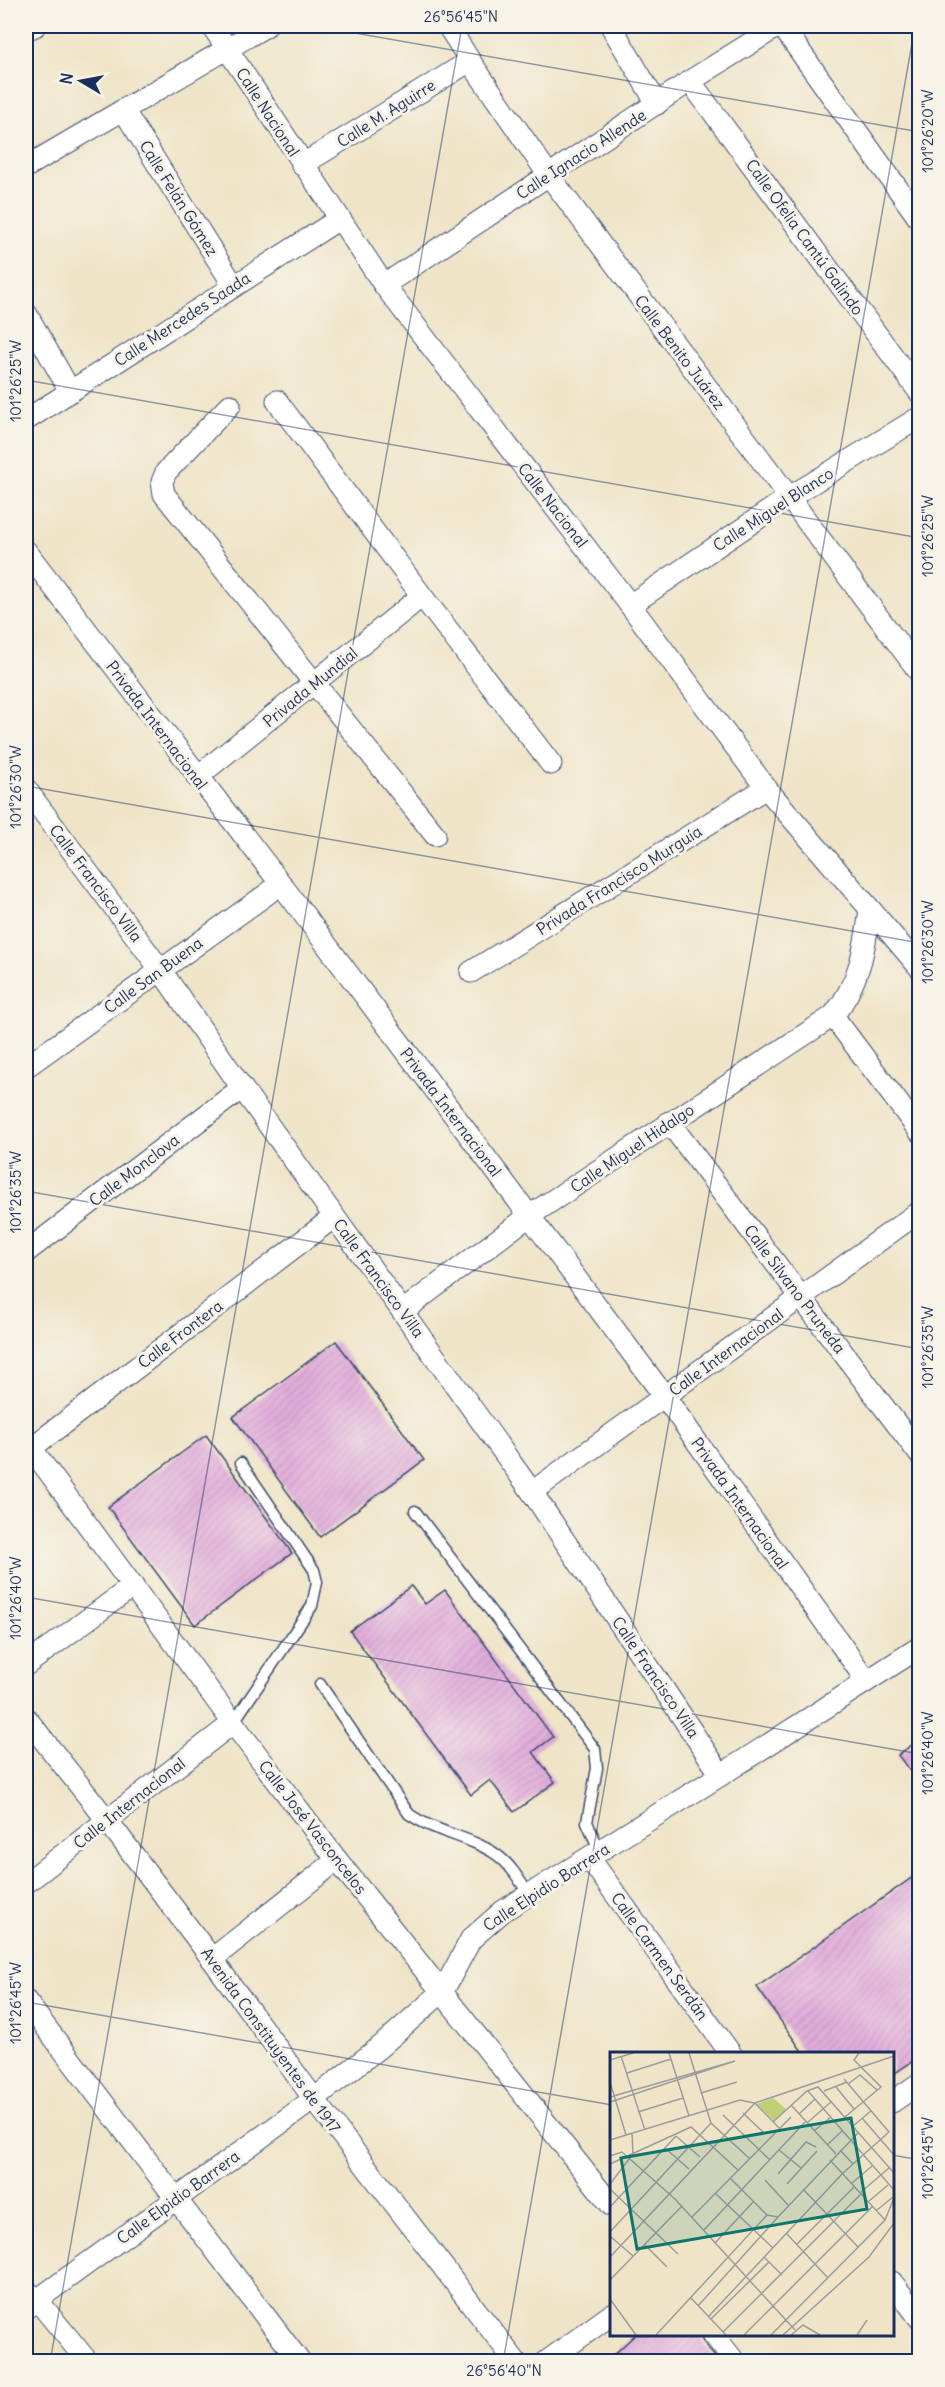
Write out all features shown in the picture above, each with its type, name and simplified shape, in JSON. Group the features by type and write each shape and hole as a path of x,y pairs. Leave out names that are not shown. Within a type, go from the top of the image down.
{"street":[{"path":"26,30 34,26"},
{"name":"Calle Nacional","path":"212,26 302,165 384,285 630,605 766,788 920,968"},
{"path":"26,167 266,26"},
{"name":"Calle Benito Juárez","path":"448,26 548,174 920,673"},
{"path":"611,26 657,104"},
{"path":"774,27 920,220"},
{"name":"Calle Ignacio Allende","path":"384,285 548,174 774,27"},
{"name":"Calle M. Aguirre","path":"302,165 470,61"},
{"name":"Calle Ofelia Cantú Galindo","path":"690,81 920,393"},
{"name":"Calle Felán Gómez","path":"124,111 234,286"},
{"name":"Calle Mercedes Saada","path":"26,420 339,219"},
{"path":"26,313 70,391"},
{"path":"277,401 551,764"},
{"path":"230,405 166,472 161,488 435,835"},
{"name":"Calle Miguel Blanco","path":"630,605 788,498 920,417"},
{"name":"Privada Internacional","path":"26,551 281,884 665,1397 866,1680"},
{"name":"Privada Mundial","path":"197,777 422,596"},
{"name":"Privada Francisco Murguía","path":"471,972 766,788"},
{"name":"Calle Francisco Villa","path":"26,789 160,969 242,1088 532,1492 722,1775"},
{"name":"Calle San Buena","path":"26,1067 281,884"},
{"name":"Calle Miguel Hidalgo","path":"403,1311 530,1216 669,1122 833,1017 855,982 865,950 870,909"},
{"path":"833,1017 920,1132"},
{"name":"Calle Monclova","path":"26,1252 242,1088"},
{"name":"Calle Silvano Pruneda","path":"669,1122 920,1455"},
{"name":"Calle Internacional","path":"532,1492 920,1211"},
{"name":"Calle Frontera","path":"27,1447 334,1217"},
{"name":"Calle José Vasconcelos","path":"27,1447 337,1860 610,2203"},
{"path":"26,1665 133,1586"},
{"name":"Calle Elpidio Barrera","path":"30,2300 314,2099 381,2046 443,1991 477,1932 503,1911 722,1775 920,1647"},
{"name":"Avenida Constituyentes de 1917","path":"26,1718 107,1820 314,2099 516,2361"},
{"name":"Calle Internacional","path":"26,1883 233,1723"},
{"name":"Calle Carmen Serdán","path":"595,1855 730,2052"},
{"path":"212,1959 337,1860"},
{"path":"26,2001 300,2361"},
{"path":"894,2101 920,2083"},
{"path":"894,2284 915,2305"},
{"path":"30,2300 88,2361"},
{"path":"546,2361 610,2315"},
{"path":"715,2336 735,2361"}],"lane":[{"path":"233,1723 312,1606 317,1582 314,1570 241,1463"},
{"path":"416,1511 595,1749 598,1760 587,1822 595,1855"},
{"path":"320,1684 409,1814 431,1827 489,1850 498,1856 507,1864 529,1895"}],"building":[{"path":"336,1341 424,1460 320,1537 233,1417"},
{"path":"206,1435 292,1553 195,1625 108,1507"},
{"path":"411,1586 425,1604 445,1590 553,1737 533,1752 555,1782 514,1812 490,1780 471,1795 350,1631"},
{"path":"920,1739 920,1785 898,1755"},
{"path":"920,1872 920,2056 894,2074 894,2052 803,2052 757,1987"},
{"path":"634,2336 701,2336 718,2361 607,2361"}]}
